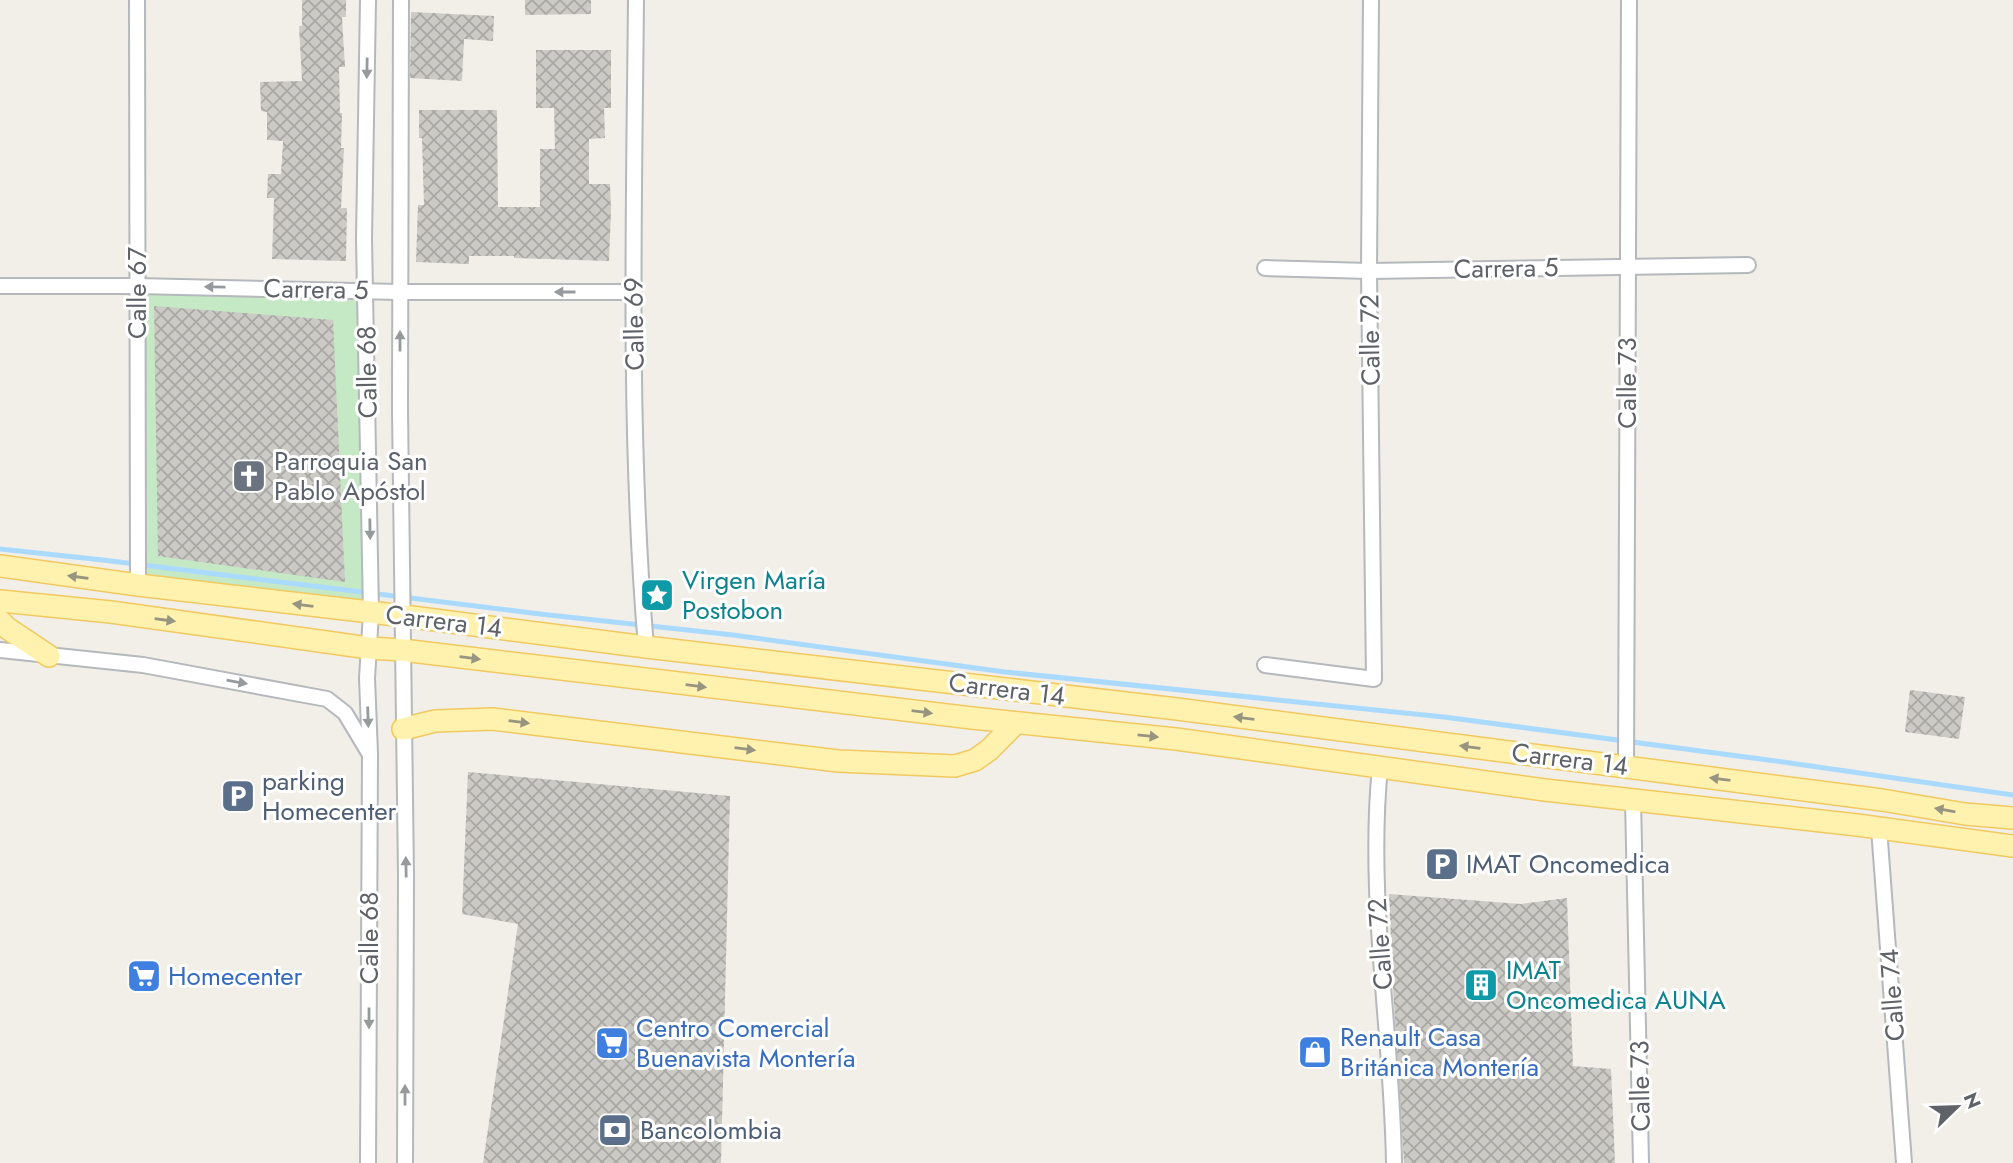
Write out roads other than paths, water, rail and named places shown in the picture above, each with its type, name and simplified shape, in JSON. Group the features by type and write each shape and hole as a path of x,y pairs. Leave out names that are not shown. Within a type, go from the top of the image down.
{"main road":[{"name":"Carrera 14","path":"0,566 404,606 1177,709 1626,760 1965,814 2013,818"},
{"name":"Carrera 14","path":"0,601 110,612 369,648 1176,739 1545,790 2013,846"},
{"path":"0,621 48,656"},
{"path":"403,729 435,721 493,719 838,761 955,766 975,760 1016,723"}],"street":[{"name":"Calle 67","path":"136,0 138,578"},
{"name":"Calle 68","path":"368,0 365,290 371,568 367,678 368,1163"},
{"name":"Calle 68","path":"401,0 405,1163"},
{"name":"Calle 69","path":"636,0 633,292 639,568 645,637"},
{"name":"Calle 72","path":"1265,665 1374,680 1369,271 1371,0"},
{"name":"Calle 73","path":"1626,760 1629,0"},
{"name":"Carrera 5","path":"1265,268 1369,271 1748,265"},
{"name":"Carrera 5","path":"0,286 400,292 633,292"},
{"path":"0,650 143,665 327,699 345,713 369,754"},
{"name":"Calle 72","path":"1380,767 1376,804 1375,882 1394,1117 1394,1163"},
{"name":"Calle 73","path":"1633,800 1641,1163"},
{"name":"Calle 74","path":"1879,828 1905,1163"}],"waterway":[{"path":"0,549 733,635 1005,672 1444,717 2013,795"}],"place":[{"name":"Parroquia San Pablo Apóstol","path":"249,476"},
{"name":"Virgen María Postobon","path":"657,595"},
{"name":"parking Homecenter","path":"238,796"},
{"name":"IMAT Oncomedica","path":"1442,864"},
{"name":"Homecenter","path":"144,976"},
{"name":"IMAT Oncomedica AUNA","path":"1481,985"},
{"name":"Centro Comercial Buenavista Montería","path":"612,1043"},
{"name":"Renault Casa Británica Montería","path":"1315,1052"},
{"name":"Bancolombia","path":"615,1130"}]}
